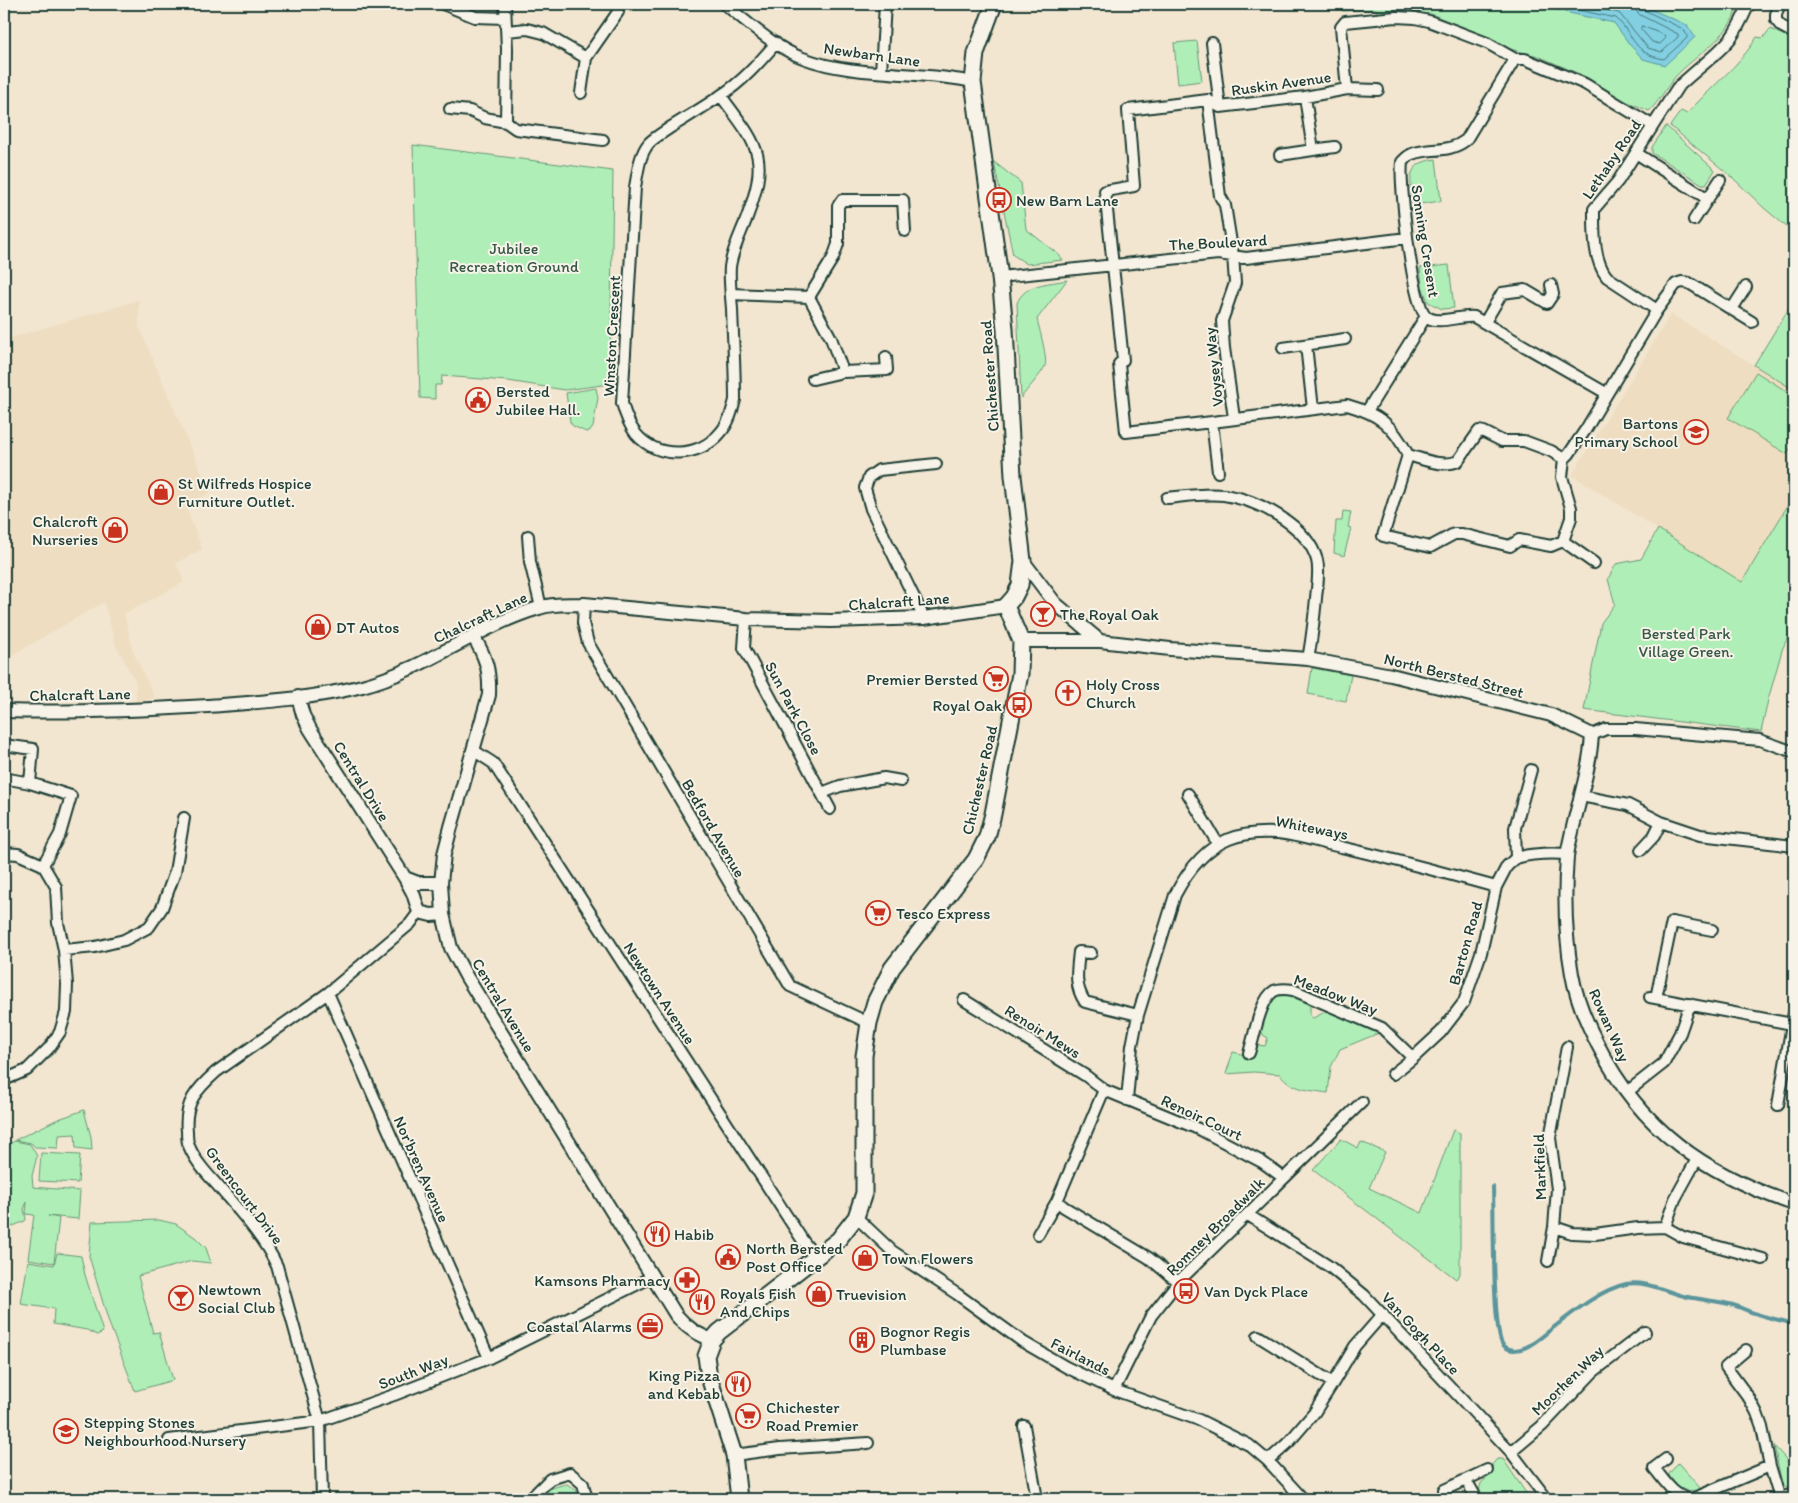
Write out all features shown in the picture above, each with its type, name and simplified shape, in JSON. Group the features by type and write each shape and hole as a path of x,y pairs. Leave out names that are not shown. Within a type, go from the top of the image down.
{"main road":[{"name":"Chichester Road","path":"712,1340 726,1326 838,1240 856,1217 864,1193 864,1056 869,1023 875,1002 892,968 976,859 987,837 993,814 1020,674 1021,641 1006,606 1014,597 1020,585 1023,561 1012,476 1005,329 1000,277 973,82 976,53 994,4"},
{"path":"712,1340 706,1356 709,1377 734,1455 739,1499"}],"street":[{"path":"443,4 475,16 505,18"},
{"path":"505,4 508,83 506,122"},
{"name":"Newbarn Lane","path":"724,4 776,43 802,58 834,66 973,82"},
{"path":"881,72 885,4"},
{"name":"Lethaby Road","path":"1657,310 1607,277 1601,270 1596,246 1594,209 1618,181 1677,88 1732,37 1749,4"},
{"path":"1780,4 1776,20 1781,26 1794,33"},
{"path":"582,93 586,58 618,12"},
{"name":"Ruskin Avenue","path":"1347,89 1341,27 1345,22 1354,20 1396,17 1428,21 1487,43 1515,59 1525,59 1586,84 1652,125"},
{"path":"507,30 527,29 543,33 586,58"},
{"name":"Winston Crescent","path":"721,96 747,130 754,143 758,154 759,167 758,182 730,267 735,400 729,418 721,432 708,444 683,454 661,451 648,445 636,434 628,420 622,403 635,187 642,155 649,144 664,132 721,96 754,68 776,43"},
{"name":"Ruskin Avenue","path":"1212,43 1220,107"},
{"name":"Sonning Cresent","path":"1515,59 1466,140 1458,146 1411,154 1402,162 1400,174 1418,299 1426,316 1434,320 1465,316 1474,317 1606,393"},
{"name":"Ruskin Avenue","path":"1208,100 1220,107 1347,89 1378,90"},
{"path":"1304,96 1313,150"},
{"path":"1208,100 1128,110 1134,186 1105,191 1123,360 1119,364 1126,432 1347,405 1367,411 1390,426 1400,438 1408,455 1383,536 1430,548 1454,534 1462,534 1510,546 1519,540 1551,546 1563,541 1571,518 1571,508 1562,477 1564,459 1570,454 1657,310 1676,284 1682,282 1689,283 1752,322"},
{"name":"Ruskin Avenue","path":"1208,100 1220,196 1225,205 1233,256"},
{"path":"450,109 470,111 485,118 506,122 516,129 603,140"},
{"path":"1280,155 1335,147"},
{"path":"1636,153 1708,198"},
{"path":"1694,220 1720,180"},
{"path":"809,297 833,258 838,244 838,206 842,200 903,200 905,231"},
{"name":"The Boulevard","path":"1000,277 1218,254 1246,258 1408,238"},
{"name":"Voysey Way","path":"1233,256 1235,283 1222,320 1234,418"},
{"path":"1485,322 1502,293 1525,290 1547,303 1553,294 1551,285"},
{"path":"1732,309 1746,287"},
{"path":"731,294 809,297"},
{"path":"809,297 831,338 843,372"},
{"path":"1367,411 1426,316"},
{"path":"1283,348 1345,339"},
{"path":"1306,345 1313,408"},
{"path":"813,379 843,372 887,370 886,357"},
{"path":"1212,422 1218,472"},
{"path":"1408,455 1434,462 1453,463 1458,461 1479,431 1502,441 1524,441 1564,459"},
{"path":"924,618 871,509 865,488 869,478 879,470 936,464"},
{"path":"1167,498 1200,494 1224,495 1255,503 1280,517 1308,543 1317,562 1318,579 1308,659"},
{"path":"528,536 530,562 540,607"},
{"path":"1563,541 1594,563"},
{"path":"1023,561 1055,603 1100,641"},
{"name":"Chalcraft Lane","path":"4,711 150,710 241,704 363,686 400,673 473,636 540,607 584,604 746,619 831,621 924,618 1006,606"},
{"name":"Bedford Avenue","path":"584,604 583,623 588,643 790,986 869,1023"},
{"name":"Sun Park Close","path":"746,619 744,648 830,809"},
{"name":"Central Avenue","path":"473,636 485,655 490,680 489,695 444,854 441,884 443,914 451,948 466,976 676,1316 695,1333 712,1340"},
{"name":"North Bersted Street","path":"1021,641 1100,641 1170,649 1308,659 1391,675 1551,715 1592,735"},
{"name":"Central Drive","path":"298,697 303,715 310,729 413,893 419,912"},
{"path":"1592,735 1606,729 1644,730 1760,740 1794,752"},
{"name":"Rowan Way","path":"1592,735 1589,766 1567,854 1565,926 1572,975 1582,1010 1609,1066 1627,1092 1657,1127 1697,1159 1745,1186 1794,1204"},
{"path":"4,745 33,749 30,783"},
{"name":"Newtown Avenue","path":"473,750 494,763 803,1241 816,1258"},
{"path":"1531,770 1515,828 1516,858 1545,853 1567,854"},
{"path":"4,778 30,783 71,796 60,834 43,865"},
{"path":"822,793 840,786 884,778 902,781"},
{"path":"1188,794 1218,844"},
{"path":"1581,796 1628,805 1661,822 1700,835 1794,846"},
{"path":"64,950 95,947 124,940 149,927 162,908 175,872 184,818"},
{"path":"1641,850 1654,836 1661,822"},
{"name":"Whiteways","path":"1127,1100 1132,1046 1138,1015 1175,895 1184,877 1199,860 1218,844 1231,838 1255,833 1280,833 1496,887"},
{"path":"4,853 18,854 43,865 56,887 58,923 64,950 67,984 66,1012 60,1032 49,1048 27,1070 4,1080"},
{"name":"Barton Road","path":"1393,1074 1441,1032 1464,1002 1481,952 1496,887 1507,866 1516,858"},
{"path":"404,878 422,884 441,884"},
{"path":"413,893 422,884"},
{"path":"419,912 431,915 443,914"},
{"name":"Greencourt Drive","path":"322,1499 320,1422 277,1266 272,1254 197,1160 188,1144 186,1119 190,1101 199,1087 216,1072 328,993 410,924 419,912"},
{"path":"1712,930 1672,922 1653,998 1792,1024"},
{"path":"1091,953 1079,952 1076,979 1079,993 1085,1002 1138,1015"},
{"name":"Meadow Way","path":"1249,1053 1264,1001 1273,991 1282,989 1294,990 1382,1028 1413,1058"},
{"name":"Nor'bren Avenue","path":"328,993 489,1358"},
{"name":"Renoir Mews","path":"964,1000 1086,1076 1104,1090"},
{"path":"1627,1092 1664,1063 1680,1033 1690,1004"},
{"path":"1778,1105 1794,1013"},
{"name":"Markfield","path":"1548,1261 1554,1226 1557,1189 1550,1138 1567,1047"},
{"path":"1038,1234 1057,1201 1104,1090"},
{"name":"Renoir Court","path":"1104,1090 1201,1130 1262,1162 1284,1178"},
{"name":"Romney Broadwalk","path":"1114,1390 1152,1316 1178,1282 1362,1102"},
{"path":"1665,1227 1675,1199 1697,1159"},
{"path":"1057,1201 1149,1258 1178,1282"},
{"name":"Van Gogh Place","path":"1248,1215 1330,1267 1364,1295 1512,1452 1544,1498"},
{"name":"Fairlands","path":"856,1217 892,1251 957,1294 1023,1342 1066,1367 1114,1390 1199,1420 1249,1445 1268,1461 1303,1499"},
{"path":"1554,1226 1572,1233 1595,1234 1638,1228 1665,1227 1683,1237 1763,1259"},
{"name":"South Way","path":"169,1440 320,1422 394,1396 489,1358 652,1277"},
{"path":"1268,1461 1289,1442 1314,1412 1355,1346 1383,1314"},
{"name":"Moorhen Way","path":"1512,1452 1542,1426 1593,1372 1645,1332"},
{"path":"1258,1336 1333,1382"},
{"path":"1746,1350 1726,1367 1749,1398 1757,1413 1780,1499 1794,1494"},
{"path":"1024,1426 1037,1499"},
{"path":"734,1455 780,1449 868,1442"},
{"path":"1666,1458 1654,1468 1673,1492 1683,1498 1692,1499 1770,1466"},
{"path":"1444,1490 1487,1470"},
{"path":"530,1499 550,1480 570,1473 583,1484 587,1499"},
{"path":"1466,1480 1477,1499"}],"shaded area":[{"path":"139,300 139,327 210,493 185,505 202,549 176,563 184,582 124,614 133,651 155,698 136,702 136,682 116,646 104,602 12,655 4,610 4,340"},
{"name":"Bartons Primary School","path":"1671,314 1794,390 1794,495 1742,582 1572,475"}],"green space":[{"path":"1340,4 1735,4 1737,7 1733,18 1720,37 1675,77 1649,111 1623,100 1586,77 1538,56 1510,49 1483,35 1431,14 1407,12 1377,13 1376,9 1343,11 1340,9"},
{"path":"1770,29 1794,40 1794,233 1764,208 1733,178 1670,126 1681,111 1687,114 1742,58 1757,37 1763,38"},
{"path":"1197,41 1202,81 1178,84 1174,43"},
{"path":"1666,126 1715,170 1706,184 1702,184 1652,153 1652,147"},
{"name":"Jubilee Recreation Ground","path":"413,145 613,171 610,384 565,390 508,381 442,376 441,385 435,385 435,399 420,398"},
{"path":"1436,159 1441,201 1413,205 1411,181 1414,169 1419,164"},
{"path":"994,162 1021,183 1026,229 1063,260 1027,264 1013,255"},
{"path":"1449,265 1454,308 1442,309 1428,302 1422,286 1420,268"},
{"path":"1067,280 1037,319 1046,362 1040,374 1021,398 1017,303 1021,296 1031,288"},
{"path":"1794,300 1794,390 1754,365"},
{"path":"1756,372 1794,396 1794,441 1787,454 1728,418"},
{"path":"596,388 598,398 593,427 586,432 573,426 570,422 566,393"},
{"name":"Bersted Park Village Green.","path":"1794,495 1794,623 1782,650 1761,732 1584,710 1601,623 1615,604 1608,579 1616,564 1641,559 1658,529 1742,582"},
{"path":"1343,511 1351,512 1348,527 1351,528 1344,556 1334,553 1336,521 1342,521"},
{"path":"1312,668 1351,675 1346,701 1308,694"},
{"path":"1282,994 1290,994 1307,1000 1310,1007 1310,1016 1313,1018 1332,1010 1379,1033 1340,1049 1331,1067 1328,1093 1295,1086 1280,1074 1254,1072 1226,1074 1233,1052 1253,1057 1256,1046 1265,1046 1268,1038 1263,1035 1261,1030 1266,1009 1273,998"},
{"path":"84,1110 91,1137 92,1150 76,1148 75,1134 59,1135 58,1148 35,1147 31,1143 15,1140 56,1120"},
{"path":"1453,1130 1460,1133 1460,1274 1456,1279 1313,1170 1341,1139 1358,1148 1361,1142 1385,1152 1369,1188 1422,1213"},
{"path":"15,1141 30,1144 37,1156 32,1176 33,1187 80,1191 78,1219 48,1216 59,1218 54,1263 28,1259 34,1215 26,1214 27,1202 24,1209 25,1221 4,1230 4,1146"},
{"path":"41,1153 80,1155 78,1183 39,1181"},
{"path":"159,1220 176,1224 196,1238 206,1248 211,1263 192,1261 138,1276 153,1333 159,1332 173,1380 135,1391 109,1323 89,1256 92,1222"},
{"path":"57,1253 81,1256 103,1332 97,1335 87,1330 53,1324 54,1309 21,1304 28,1261 54,1265"},
{"path":"1774,1446 1794,1468 1794,1488 1786,1488 1782,1484"},
{"path":"1497,1459 1503,1459 1530,1499 1490,1499 1485,1495 1481,1496 1479,1491 1481,1483 1493,1473 1490,1467"},
{"path":"1678,1463 1701,1489 1681,1489 1673,1483 1669,1474"},
{"path":"567,1484 577,1491 578,1499 534,1499 550,1489"}],"water":[{"path":"1529,4 1639,4 1687,25 1695,37 1665,65 1643,59 1614,23"}],"waterway":[{"path":"1493,1187 1494,1270 1497,1319 1499,1336 1503,1345 1509,1349 1515,1350 1527,1347 1595,1297 1616,1287 1634,1283 1650,1285 1688,1297 1722,1302 1759,1315 1794,1324"}],"place":[{"name":"New Barn Lane","path":"999,200"},
{"name":"Bersted Jubilee Hall.","path":"478,400"},
{"name":"Bartons Primary School","path":"1696,432"},
{"name":"St Wilfreds Hospice Furniture Outlet.","path":"161,492"},
{"name":"Chalcroft Nurseries","path":"115,530"},
{"name":"The Royal Oak","path":"1043,614"},
{"name":"DT Autos","path":"318,627"},
{"name":"Premier Bersted","path":"996,679"},
{"name":"Holy Cross Church","path":"1068,693"},
{"name":"Royal Oak","path":"1019,705"},
{"name":"Tesco Express","path":"878,913"},
{"name":"Habib","path":"657,1234"},
{"name":"North Bersted Post Office","path":"728,1257"},
{"name":"Town Flowers","path":"865,1258"},
{"name":"Kamsons Pharmacy","path":"687,1280"},
{"name":"Van Dyck Place","path":"1186,1291"},
{"name":"Truevision","path":"819,1294"},
{"name":"Newtown Social Club","path":"181,1298"},
{"name":"Royals Fish And Chips","path":"702,1302"},
{"name":"Coastal Alarms","path":"650,1326"},
{"name":"Bognor Regis Plumbase","path":"862,1340"},
{"name":"King Pizza and Kebab","path":"738,1384"},
{"name":"Chichester Road Premier","path":"748,1416"},
{"name":"Stepping Stones Neighbourhood Nursery","path":"66,1431"}]}
